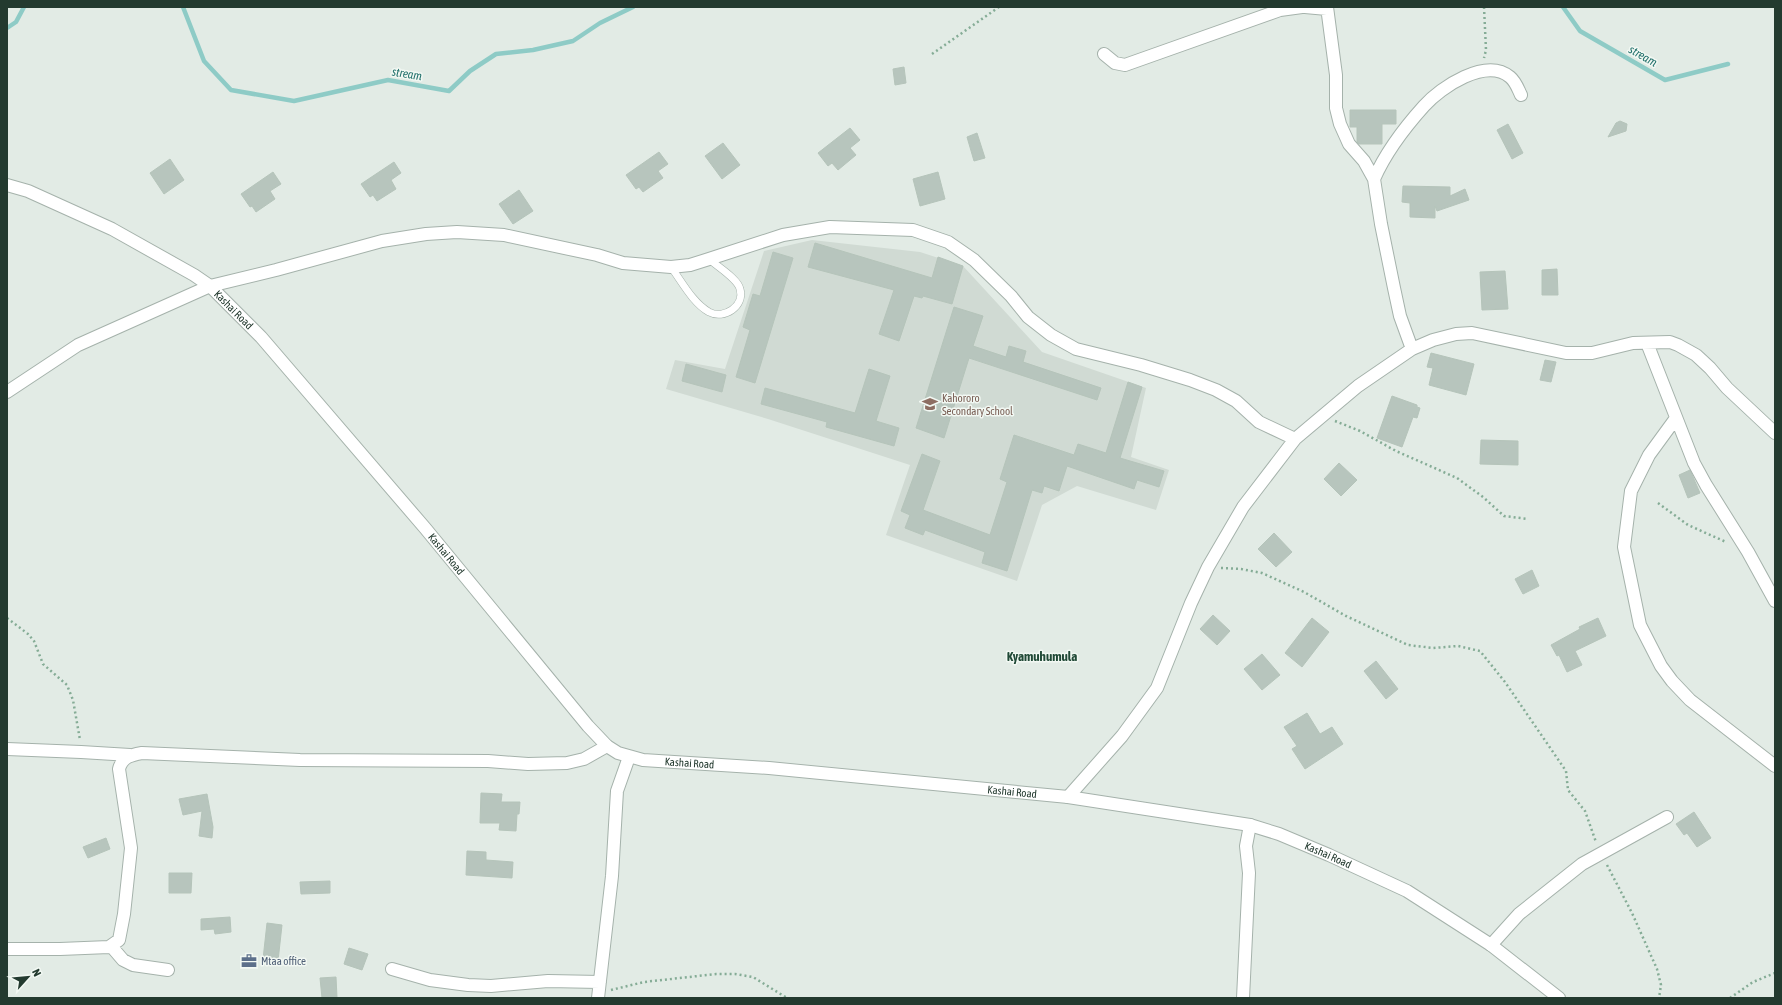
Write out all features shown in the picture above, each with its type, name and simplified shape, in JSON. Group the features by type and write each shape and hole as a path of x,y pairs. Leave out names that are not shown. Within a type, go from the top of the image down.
{"street":[{"path":"1104,54 1115,63 1125,65 1280,10 1304,7 1327,8 1336,75 1336,108 1340,124 1349,144 1364,161 1374,179 1381,224 1394,288 1412,349"},
{"path":"1374,179 1384,161 1424,105 1445,88 1461,79 1489,70 1510,77 1517,85 1521,96"},
{"name":"Kashai Road","path":"7,185 28,192 112,228 194,275 210,286 266,343 425,528 588,726 607,746 629,757 643,760 776,768 1068,797 1250,825 1279,834 1329,855 1407,891 1491,945 1559,998"},
{"path":"7,392 78,345 210,286 276,270 382,241 426,234 457,232 504,235 597,255 623,263 671,267 690,265 784,235 830,227 913,230 948,242 974,260 1011,296 1028,317 1051,335 1076,349 1141,365 1190,380 1216,390 1236,401 1259,422 1295,439"},
{"path":"1068,797 1122,736 1157,688 1191,602 1208,567 1243,507 1295,439 1358,386 1412,349 1433,340 1456,334 1472,333 1566,353 1592,354 1633,343 1670,342 1690,351 1710,368 1727,388 1775,433"},
{"path":"1647,343 1694,463 1748,552 1775,601"},
{"path":"1676,418 1649,455 1631,491 1624,547 1640,625 1661,666 1672,681 1690,700 1775,766"},
{"path":"7,749 130,755 142,753 300,760 488,761 528,764 584,759 607,746"},
{"path":"7,949 60,949 111,946 120,940 131,848 119,769 124,760 130,755"},
{"path":"392,969 430,980 468,985 491,986 548,981 599,991 612,876 617,791 629,757"},
{"path":"1491,945 1519,914 1582,864 1667,817"},
{"path":"1243,998 1249,874 1246,846 1250,825"},
{"path":"111,946 123,960 133,965 168,970"}],"lane":[{"path":"671,267 698,303 709,312 718,316 736,307 741,300 740,288 734,279 709,259"}],"path":[{"path":"932,54 999,7"},
{"path":"1481,72 1486,50 1484,7"},
{"path":"1321,416 1360,431 1396,451 1451,475 1483,497 1504,516 1528,519"},
{"path":"1658,502 1688,525 1728,543"},
{"path":"1208,567 1241,569 1262,573 1304,592 1346,616 1408,644 1433,648 1458,646 1480,651 1505,682 1566,771 1568,790 1585,811 1600,853 1632,914 1657,969 1661,985 1660,998"},
{"path":"7,618 28,634 34,641 43,664 66,685 73,700 81,752"},
{"path":"1730,998 1753,982 1775,973"},
{"path":"599,991 644,982 716,974 735,974 753,977 787,998"}],"shaded area":[{"name":"Kahororo Secondary School","path":"812,240 920,252 963,266 1042,352 1146,388 1131,457 1169,470 1156,510 1077,486 1042,505 1017,581 886,535 910,465 768,419 666,389 675,360 725,369 764,251"}],"building":[{"path":"904,67 906,83 895,85 893,69"},
{"path":"1350,110 1396,110 1396,124 1382,124 1382,144 1359,144 1357,142 1357,127 1350,127"},
{"path":"1620,121 1627,124 1626,131 1608,137 1616,123"},
{"path":"1508,124 1523,153 1512,159 1497,130"},
{"path":"850,128 860,140 850,148 856,155 838,170 832,163 828,166 818,153"},
{"path":"977,133 985,158 974,161 967,137"},
{"path":"723,143 740,165 722,179 705,156"},
{"path":"659,152 668,164 658,171 663,178 643,192 639,187 636,189 626,175"},
{"path":"170,159 184,180 164,194 150,173"},
{"path":"394,162 401,173 391,180 396,189 377,201 373,195 370,197 361,184"},
{"path":"273,172 281,184 270,191 275,199 256,212 252,206 250,207 241,194"},
{"path":"938,172 945,199 920,206 913,179"},
{"path":"1403,186 1450,187 1450,196 1465,189 1469,200 1437,211 1435,206 1435,218 1410,217 1410,203 1402,202"},
{"path":"519,190 533,211 513,224 499,204"},
{"path":"815,243 932,278 938,257 963,266 952,304 923,296 922,298 914,296 899,341 879,334 894,290 808,267"},
{"path":"773,252 793,258 755,383 736,377 750,330 743,327 753,294 760,296"},
{"path":"1557,269 1558,295 1542,295 1542,270"},
{"path":"1505,271 1508,309 1482,310 1480,272"},
{"path":"954,307 983,316 973,346 1006,357 1009,346 1026,351 1023,362 1101,388 1097,400 969,358 944,438 916,428"},
{"path":"1431,353 1474,364 1466,395 1429,385 1433,368 1427,367"},
{"path":"1545,360 1556,362 1551,382 1540,380"},
{"path":"686,364 726,375 722,392 682,381"},
{"path":"869,369 890,376 876,421 899,428 894,446 826,427 827,422 761,404 765,388 855,413"},
{"path":"1128,382 1142,387 1120,458 1164,471 1159,487 1137,480 1134,489 1067,466 1059,491 1044,486 1042,493 1032,490 1007,571 982,563 985,552 925,530 923,535 905,528 910,515 901,511 922,454 940,461 923,510 990,535 1007,482 1000,479 1014,435 1074,455 1078,444 1106,453"},
{"path":"1392,396 1417,405 1417,407 1420,408 1417,418 1413,417 1402,447 1377,438"},
{"path":"1481,440 1518,441 1518,465 1480,464"},
{"path":"1339,463 1357,480 1341,496 1324,479"},
{"path":"1690,470 1700,493 1688,498 1679,475"},
{"path":"1274,533 1292,552 1276,567 1258,549"},
{"path":"1532,570 1539,586 1523,594 1515,579"},
{"path":"1213,615 1230,631 1217,645 1200,629"},
{"path":"1312,618 1329,632 1302,667 1285,653"},
{"path":"1598,618 1606,636 1575,651 1582,665 1567,672 1559,655 1557,656 1551,645 1580,629 1579,627"},
{"path":"1262,654 1280,675 1262,690 1244,669"},
{"path":"1376,661 1398,689 1386,699 1364,671"},
{"path":"1307,713 1320,734 1332,727 1343,744 1305,769 1292,749 1297,746 1284,727"},
{"path":"481,793 502,794 501,802 520,802 519,814 517,814 516,831 499,830 500,823 480,823"},
{"path":"207,794 213,827 212,838 199,836 202,811 183,815 179,799"},
{"path":"1694,812 1711,838 1697,847 1687,833 1684,835 1676,824"},
{"path":"106,838 110,849 88,858 83,847"},
{"path":"467,851 486,852 486,860 513,862 512,878 466,875"},
{"path":"169,873 192,873 191,893 169,893"},
{"path":"330,881 330,893 301,894 300,882"},
{"path":"230,917 231,932 215,934 214,929 201,930 201,919"},
{"path":"267,923 282,925 278,961 263,959"},
{"path":"349,948 368,954 362,970 344,964"},
{"path":"336,977 337,998 322,998 320,978"}],"waterway":[{"name":"stream","path":"7,28 16,22 24,7"},
{"name":"stream","path":"183,7 204,61 231,90 294,101 388,80 449,91 470,71 496,54 533,50 573,41 600,23 633,7"},
{"name":"stream","path":"1563,7 1580,31 1665,80 1728,64"}],"place":[{"name":"Kahororo Secondary School","path":"930,404"},
{"name":"Mtaa office","path":"249,961"}],"district":[{"name":"Kyamuhumula","path":"1042,656"}]}
